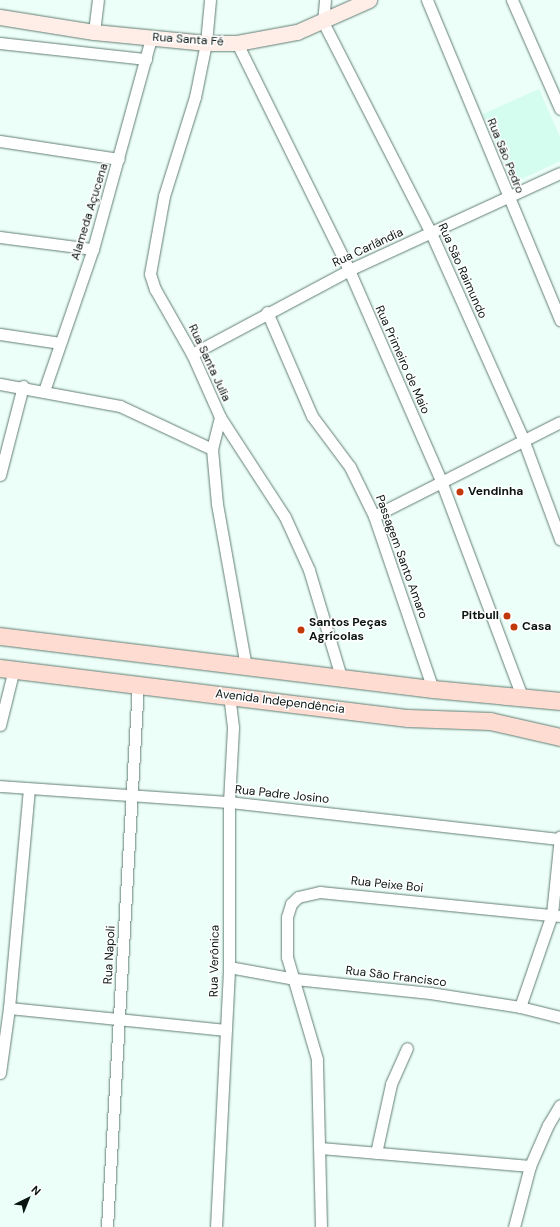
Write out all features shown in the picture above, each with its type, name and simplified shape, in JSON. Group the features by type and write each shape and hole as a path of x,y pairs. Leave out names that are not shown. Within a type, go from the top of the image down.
{"main road":[{"path":"0,636 432,689 560,701"},
{"name":"Avenida Independência","path":"7,668 408,718 490,721 560,737"}],"street":[{"path":"94,32 98,0"},
{"name":"Rua Santa Julia","path":"210,0 206,43 195,98 164,196 150,274 155,289 192,354 220,417 285,517 309,570 340,677"},
{"path":"323,22 325,0"},
{"name":"Rua Santa Fé","path":"0,17 94,32 206,43 237,43 297,32 323,22 369,0"},
{"name":"Rua São Pedro","path":"427,0 560,320"},
{"path":"512,0 560,109"},
{"name":"Rua São Raimundo","path":"323,22 431,233 524,442 560,539"},
{"name":"Alameda Açucena","path":"44,391 93,249 119,159 151,38"},
{"path":"0,42 146,59"},
{"name":"Rua Primeiro de Maio","path":"237,43 349,270 441,481 522,697"},
{"path":"0,141 119,159"},
{"name":"Rua Carlândia","path":"192,354 267,312 349,270 431,233 507,195 560,173"},
{"path":"0,237 93,249"},
{"name":"Passagem Santo Amaro","path":"267,312 312,416 350,467 374,516 432,689"},
{"path":"0,334 60,343"},
{"path":"0,384 23,386 120,406 212,449"},
{"path":"0,475 23,386"},
{"path":"220,417 212,449 217,504 246,666"},
{"path":"374,516 441,481 524,442 560,422"},
{"path":"0,725 7,668"},
{"name":"Rua Napoli","path":"107,1227 138,684"},
{"name":"Rua Verônica","path":"216,1227 229,966 229,802 233,727 229,695"},
{"name":"Rua Padre Josino","path":"0,786 29,790 229,802 560,839"},
{"path":"0,1073 9,1008 29,790"},
{"path":"520,1007 556,915 560,836"},
{"name":"Rua Peixe Boi","path":"320,1227 320,1148 317,1059 295,979 287,957 287,917 291,904 298,897 308,893 347,894 556,915"},
{"name":"Rua São Francisco","path":"229,966 295,979 430,993 520,1007 560,1017"},
{"path":"9,1008 226,1030"},
{"path":"376,1153 391,1084 407,1048"},
{"path":"514,1227 530,1166 548,1125 560,1105"},
{"path":"320,1148 530,1166"}],"shaded area":[{"path":"539,89 560,137 560,161 514,183 483,114"}],"place":[{"name":"Vendinha","path":"460,492"},
{"name":"Pitbull","path":"507,616"},
{"name":"Casa","path":"514,627"},
{"name":"Santos Peças Agrícolas","path":"301,630"}]}
